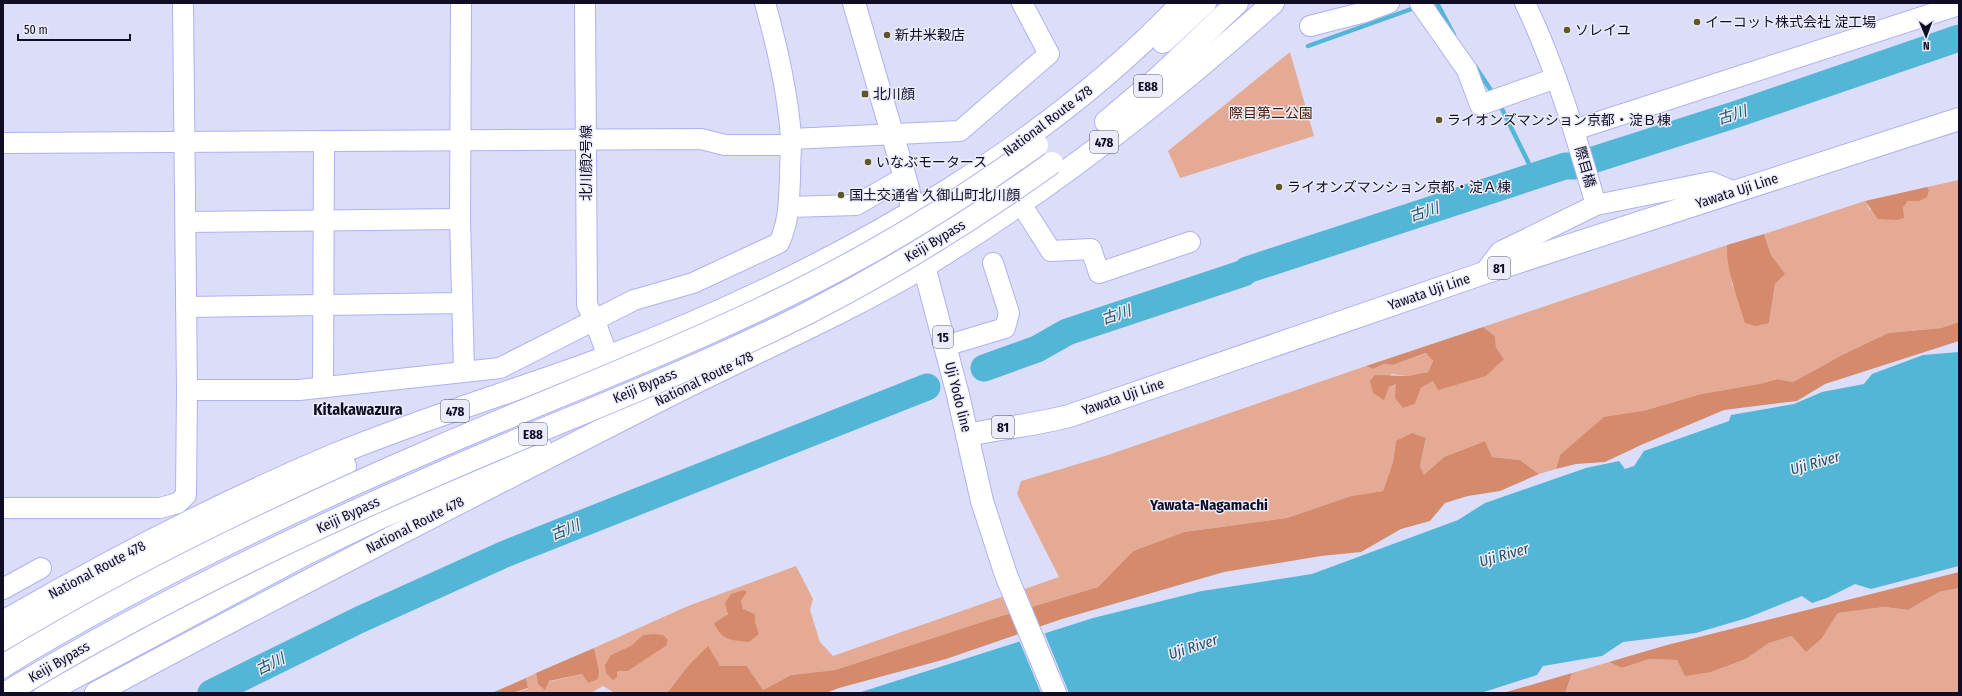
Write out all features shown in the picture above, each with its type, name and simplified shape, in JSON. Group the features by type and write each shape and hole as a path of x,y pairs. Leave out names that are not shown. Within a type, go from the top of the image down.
{"main road":[{"name":"Uji Yodo line","path":"854,3 905,177 924,266 967,435 972,463 992,536 1006,575 1054,693"},
{"name":"National Route 478","path":"3,622 202,514 336,454 608,357 752,298 829,259 913,212 1036,132 1097,84 1148,40 1182,3"},
{"path":"1148,40 1189,3"},
{"name":"Keiji Bypass","path":"3,666 115,602 218,548 317,501 432,450 651,358 791,294 859,259 922,223 985,182 1037,145 1090,105 1135,67 1205,3"},
{"name":"Keiji Bypass","path":"6,693 128,623 230,569 442,472 734,347 805,314 870,280 938,240 1000,200 1052,163 1158,78 1237,3"},
{"path":"1147,108 1259,3"},
{"name":"National Route 478","path":"96,693 391,537 687,386 798,334 924,266 1020,204 1147,108 1273,3"},
{"name":"Yawata Uji Line","path":"967,435 1003,427 1041,424 1069,416 1484,273 1959,119"},
{"path":"45,693 307,552 382,516 573,431 687,386"},
{"path":"3,642 150,561 343,467 514,390"}],"street":[{"path":"3,508 160,508 178,503 186,495 186,222 183,3"},
{"path":"461,3 462,140 460,219 464,371"},
{"name":"北川顔2号線","path":"585,3 587,305 595,321 608,357"},
{"path":"187,390 299,390 500,368 634,300 693,283 779,243 785,230 789,207 791,142 776,45 765,3"},
{"path":"3,143 701,139 725,145 960,131 1049,54 1022,3"},
{"path":"1310,26 1365,12 1389,3"},
{"path":"1420,3 1467,70 1480,105 1556,78"},
{"name":"際目橋","path":"1525,3 1556,78 1574,130 1596,205"},
{"path":"1878,31 1917,7 1959,4"},
{"path":"1574,130 1959,4"},
{"path":"323,388 324,141"},
{"path":"789,207 856,205 905,177"},
{"path":"1484,273 1500,252 1596,205 1712,182 1734,192"},
{"path":"1020,204 1051,251 1091,249 1099,273 1190,242"},
{"path":"186,222 460,219"},
{"path":"945,346 1005,328 1009,313 993,263"},
{"path":"186,307 462,303"},
{"path":"187,414 198,441 196,496 202,514"},
{"path":"3,589 41,568"}],"green space":[{"name":"際目第二公園","path":"1290,52 1314,136 1180,178 1168,151"},
{"path":"1959,180 1959,322 1941,328 1888,333 1842,355 1793,382 1776,379 1759,384 1701,394 1643,411 1582,438 1560,455 1556,469 1539,474 1520,460 1492,457 1485,441 1444,457 1424,476 1420,466 1426,439 1396,441 1393,462 1383,491 1351,496 1287,518 1184,532 1133,551 1098,587 988,620 835,670 791,675 763,690 747,666 687,667 667,693 615,693 603,686 591,693 512,693 528,689 526,678 536,673 538,684 582,674 588,683 599,670 594,648 688,606 796,566 813,599 810,610 820,642 833,656 1059,577 1017,494 1021,481 1108,455 1366,366 1373,369 1384,364 1393,365 1427,353 1433,361 1428,372 1407,376 1391,374 1383,400 1389,387 1396,384 1403,408 1415,404 1421,388 1433,381 1504,359 1496,347 1495,336 1483,327 1727,245 1732,284 1739,299 1769,323 1775,284 1784,274 1771,255 1764,234 1865,201 1870,210 1903,208 1908,201 1919,201 1929,190 1927,187","holes":["741,600 743,609 754,614 759,634 714,623 728,614","643,635 666,646 628,671 617,671 611,655 632,645"]},
{"path":"1959,588 1959,693 1565,693 1572,673 1609,662 1622,668 1649,659 1677,660 1711,672 1746,659 1769,643 1792,636 1822,638 1838,613 1884,607 1908,610 1939,592"}],"shaded area":[{"path":"1927,187 1929,190 1927,197 1919,201 1908,201 1903,208 1904,218 1897,220 1878,219 1865,201"},
{"path":"1764,234 1771,255 1785,274 1775,284 1769,323 1756,326 1745,323 1730,275 1727,245"},
{"path":"1959,322 1959,341 1825,384 1797,401 1724,410 1605,462 1576,464 1556,469 1560,455 1604,417 1643,411 1701,394 1759,384 1777,379 1793,382 1842,355 1888,333 1941,328"},
{"path":"1483,327 1495,336 1496,347 1504,359 1486,376 1438,390 1433,381 1421,388 1415,404 1403,408 1395,398 1396,384 1389,387 1384,400 1373,393 1370,381 1375,375 1407,376 1428,372 1433,361 1426,353 1393,365 1384,364 1373,369 1366,366"},
{"path":"1412,433 1426,438 1420,466 1424,475 1444,457 1485,441 1492,457 1520,460 1539,474 1500,491 1468,496 1445,503 1430,521 1401,529 1361,552 1321,556 1224,572 1062,619 946,659 839,688 826,693 667,693 687,667 708,646 720,666 747,666 763,690 791,675 835,670 988,620 1098,587 1133,551 1184,532 1287,518 1351,496 1383,491 1393,462 1396,441"},
{"path":"1959,572 1959,588 1939,592 1908,610 1884,607 1838,613 1822,638 1806,652 1792,636 1769,643 1746,659 1711,672 1685,676 1677,660 1649,659 1622,668 1609,662 1667,645"},
{"path":"744,590 747,592 741,600 743,609 755,614 755,622 759,634 749,642 732,640 724,636 720,633 714,623 728,614 725,603 731,594"},
{"path":"643,635 663,635 668,640 666,646 628,671 617,671 617,677 613,680 606,673 605,665 611,655 632,645"},
{"path":"594,648 599,670 598,679 588,683 582,674 549,681 545,690 538,684 536,673"},
{"path":"1572,673 1565,693 1503,693"},
{"path":"526,678 528,688 512,693 492,693"}],"water":[{"name":"Uji River","path":"1959,352 1959,566 1871,589 1855,584 1827,598 1812,603 1802,596 1747,618 1696,633 1623,642 1602,656 1543,666 1537,675 1481,693 858,693 1093,618 1202,591 1312,574 1458,520 1485,503 1586,468 1619,461 1625,469 1634,466 1644,451 1729,421 1731,415 1794,404 1822,392 1864,384 1872,374 1923,355"}],"pier":[{"path":"1044,632 1069,693 1041,693 1019,640"}],"waterway":[{"path":"1437,3 1454,35"},
{"path":"1308,46 1417,7"},
{"name":"古川","path":"984,368 1037,349 1067,332 1244,273 1247,270 1565,166 1574,166 1737,114 1959,38"},
{"path":"1475,66 1494,95"},
{"path":"1499,103 1535,176"},
{"name":"古川","path":"211,693 359,620 505,554 927,387"}],"place":[{"name":"イーコット株式会社 淀工場","path":"1697,22"},
{"name":"ソレイユ","path":"1567,30"},
{"name":"新井米穀店","path":"887,35"},
{"name":"北川顔","path":"865,94"},
{"name":"ライオンズマンション京都・淀Ｂ棟","path":"1439,120"},
{"name":"いなぶモータース","path":"868,162"},
{"name":"ライオンズマンション京都・淀Ａ棟","path":"1279,187"},
{"name":"国土交通省 久御山町北川顔","path":"841,195"}],"district":[{"name":"Kitakawazura","path":"358,409"},
{"name":"Yawata-Nagamachi","path":"1209,505"}]}
